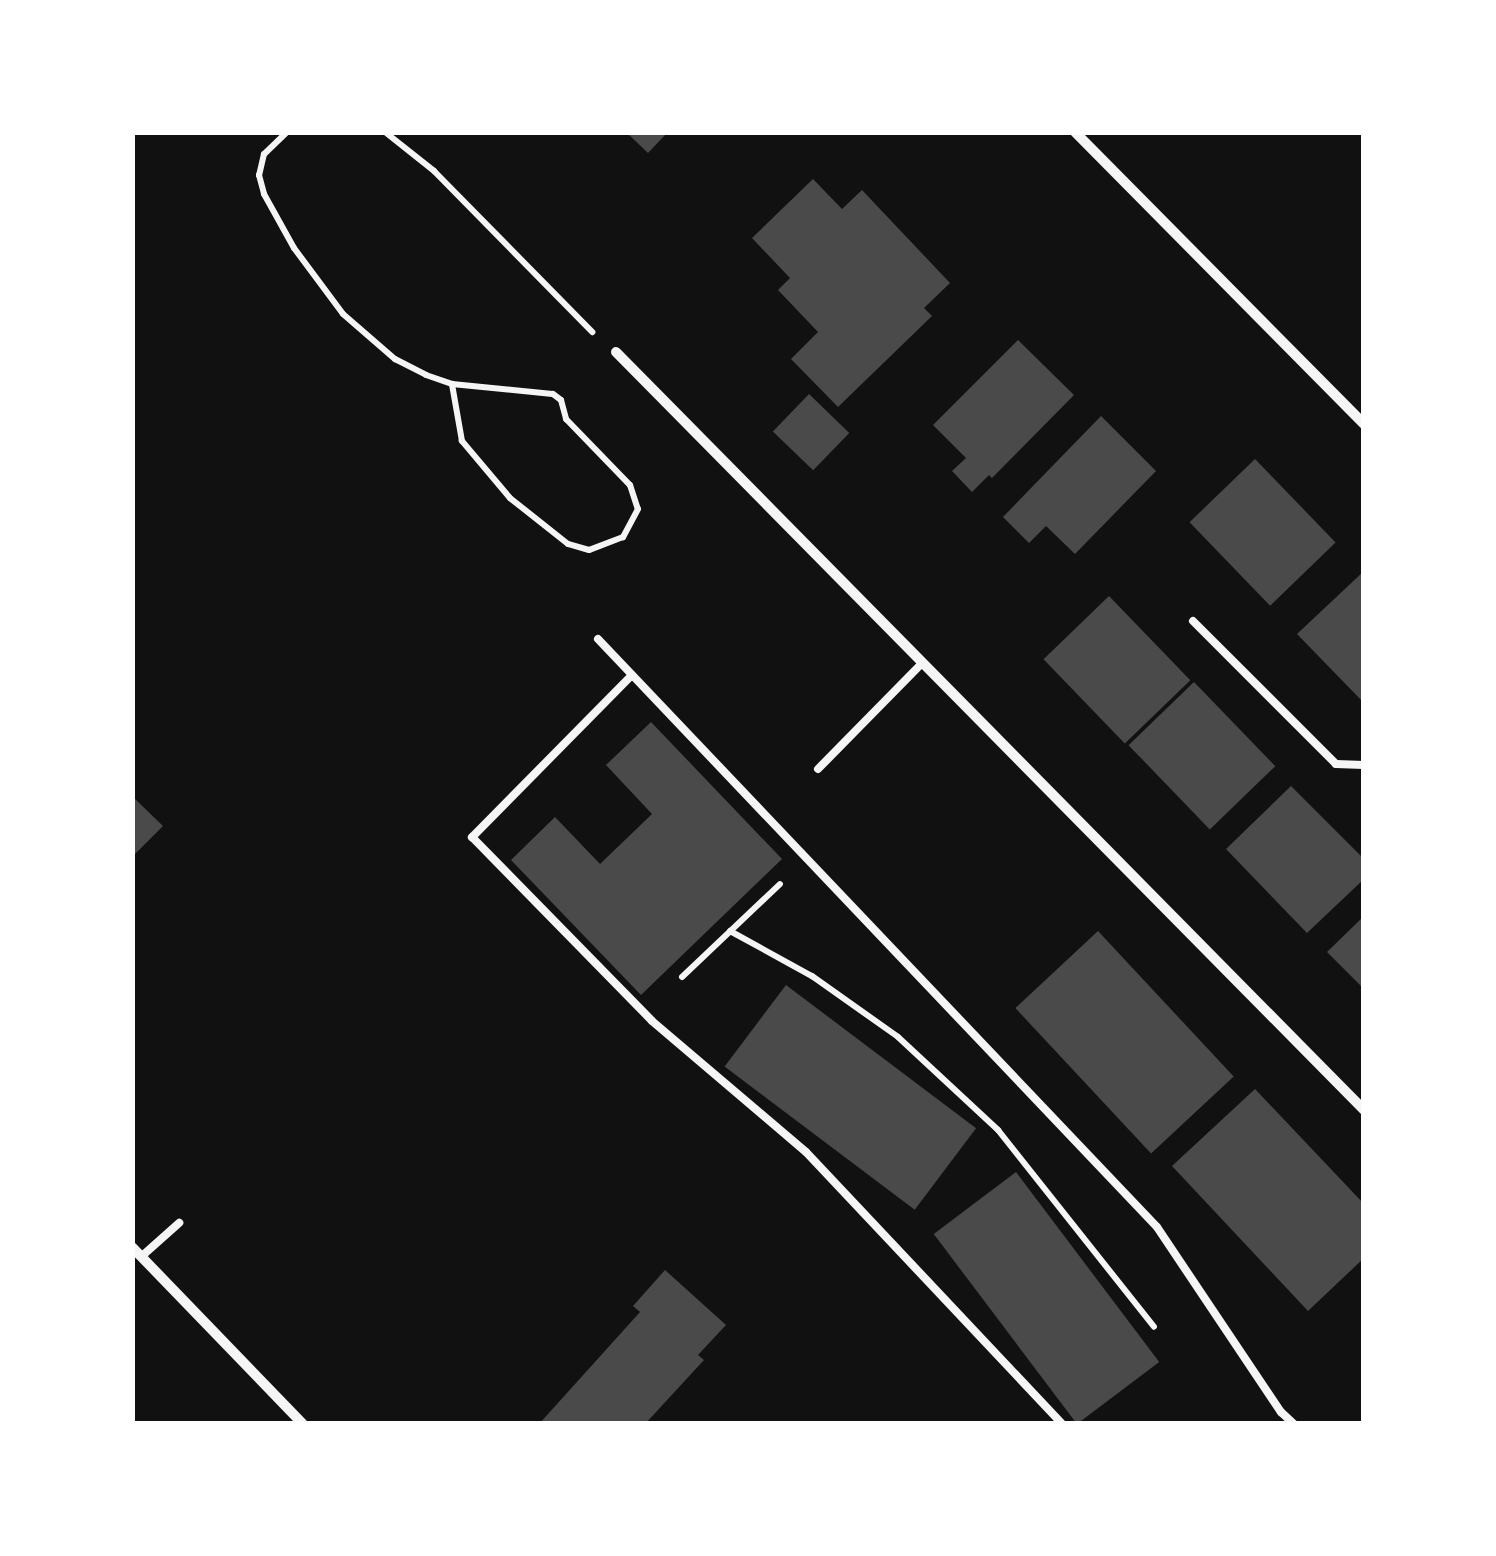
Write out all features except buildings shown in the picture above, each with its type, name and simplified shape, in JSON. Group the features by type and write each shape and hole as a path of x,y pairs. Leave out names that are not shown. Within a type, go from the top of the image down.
{"street":[{"path":"1075,132 1364,424"},
{"path":"616,352 1364,1110"},
{"path":"132,1247 303,1424"}],"lane":[{"path":"1193,621 1336,764 1364,765"},
{"path":"598,639 1157,1227 1281,1412 1294,1424"},
{"path":"818,769 922,664"},
{"path":"632,675 472,837 652,1021 806,1152 1062,1424"},
{"path":"142,1256 180,1223"}],"path":[{"path":"287,132 264,154 259,175 276,218 294,248 343,314 395,359 452,384 554,394 561,400 566,419 630,485 638,509 623,537 589,550 568,544 510,498 462,441 452,384"},
{"path":"386,132 434,171 616,352"},
{"path":"682,976 780,884"},
{"path":"730,931 812,976 898,1038 998,1130 1154,1327"}]}
